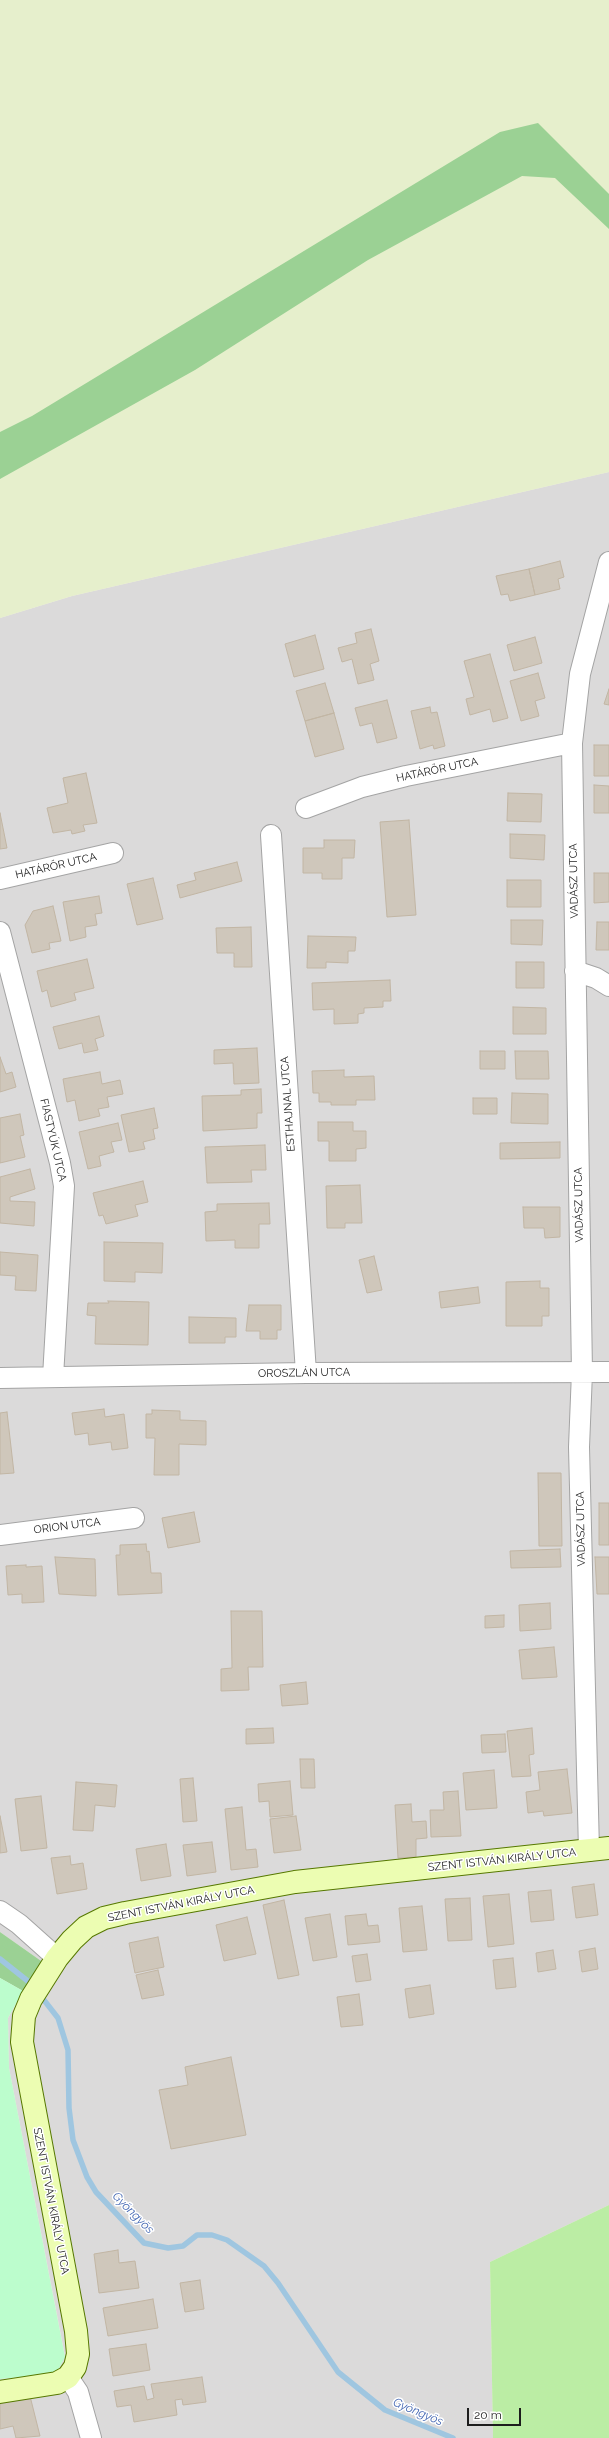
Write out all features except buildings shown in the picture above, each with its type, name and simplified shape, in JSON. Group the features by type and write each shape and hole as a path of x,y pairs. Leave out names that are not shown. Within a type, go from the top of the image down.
{"street":[{"name":"VADÁSZ UTCA","path":"599,1849 580,1455 582,1372 572,743 580,674 609,562"},
{"name":"HATÁRŐR UTCA","path":"306,808 362,787 406,776 572,743"},
{"name":"ESTHAJNAL UTCA","path":"271,835 306,1373"},
{"name":"HATÁRŐR UTCA","path":"0,879 113,853"},
{"name":"FIASTYÚK UTCA","path":"0,932 60,1163 64,1186 53,1377"},
{"path":"575,971 596,978 609,986"},
{"name":"OROSZLÁN UTCA","path":"0,1378 306,1373 609,1372"},
{"name":"ORION UTCA","path":"0,1535 134,1518"},
{"name":"SZENT ISTVÁN KIRÁLY UTCA","path":"68,2377 75,2367 78,2354 76,2331 22,2042 24,2016 36,1991 57,1958 72,1940 86,1927 104,1918 125,1913 332,1877 599,1849"},
{"path":"0,1910 20,1924 57,1958"},
{"path":"0,2392 57,2383 68,2377 78,2392 91,2438"}],"shaded area":[{"path":"609,472 609,2205 490,2262 493,2438 0,2438 0,2379 56,2374 65,2356 9,2068 8,2018 23,1991 44,1963 0,1932 0,618 72,596"}],"green space":[{"path":"0,0 609,0 609,472 72,596 0,618"},
{"path":"538,123 609,194 609,229 555,178 522,176 368,260 195,370 0,479 0,432 32,416 500,132"},
{"path":"0,1932 44,1963 23,1991 0,1978"},
{"path":"0,1978 23,1991 8,2018 9,2068 65,2357 56,2374 0,2379"},
{"path":"609,2205 609,2438 493,2438 490,2262"}],"waterway":[{"name":"Gyöngyös","path":"0,1959 34,1986"},
{"name":"Gyöngyös","path":"40,1995 58,2018 68,2050 69,2108 73,2140 87,2177 96,2192 144,2243 168,2248 183,2246 197,2235 212,2235 227,2240 264,2266 278,2283 338,2372 385,2410 453,2438"}]}
